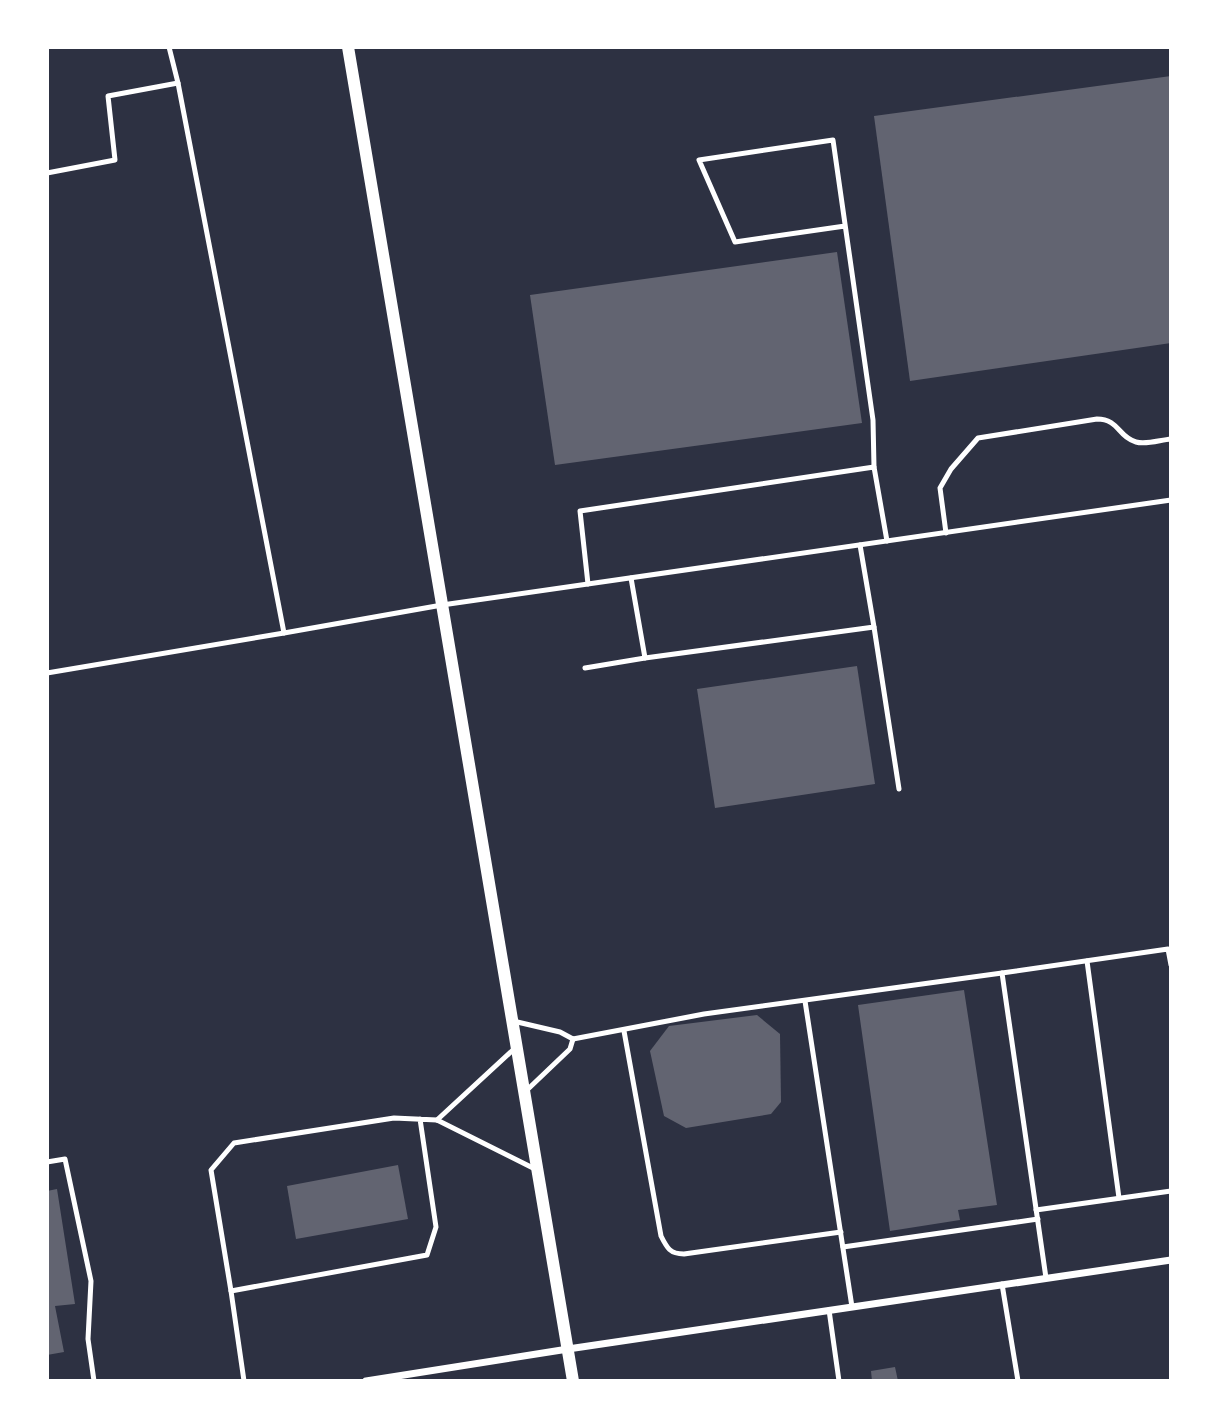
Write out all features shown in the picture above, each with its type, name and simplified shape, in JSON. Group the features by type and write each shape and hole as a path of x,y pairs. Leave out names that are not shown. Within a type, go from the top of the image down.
{"street":[{"path":"348,47 573,1381"},
{"path":"366,1381 1171,1260"}],"lane":[{"path":"169,47 284,633"},
{"path":"47,173 115,160 108,96 178,83"},
{"path":"845,226 735,242 699,160 833,139 873,419 874,467 887,541"},
{"path":"946,533 940,488 951,469 978,438 1106,419 1126,437 1138,443 1171,439"},
{"path":"588,584 580,511 874,467"},
{"path":"47,673 442,605 1171,500"},
{"path":"860,545 899,789"},
{"path":"631,578 645,658"},
{"path":"585,668 874,626"},
{"path":"513,1021 560,1032 573,1039 704,1014 1168,949 1171,965"},
{"path":"1087,961 1119,1198"},
{"path":"1002,973 1046,1278"},
{"path":"805,1000 852,1307"},
{"path":"624,1031 661,1236 674,1254 841,1232"},
{"path":"524,1092 570,1049 573,1039"},
{"path":"437,1120 517,1046"},
{"path":"244,1381 211,1170 234,1143 394,1118 437,1120 538,1170"},
{"path":"231,1291 427,1255 436,1227 420,1119"},
{"path":"47,1162 65,1159 91,1281 88,1339 94,1381"},
{"path":"1036,1210 1171,1191"},
{"path":"843,1247 1038,1219"},
{"path":"1002,1284 1018,1381"},
{"path":"829,1310 839,1381"}],"building":[{"path":"1171,76 1171,343 910,381 874,116"},
{"path":"837,252 862,423 555,465 530,295"},
{"path":"857,666 875,784 715,808 697,689"},
{"path":"964,990 997,1205 958,1210 960,1220 890,1231 858,1005"},
{"path":"757,1015 780,1034 781,1102 771,1114 686,1128 664,1116 650,1051 669,1026"},
{"path":"398,1165 408,1219 296,1239 287,1186"},
{"path":"57,1189 75,1304 55,1306 64,1352 47,1355 47,1191"},
{"path":"895,1367 898,1381 872,1381 871,1371"}]}
